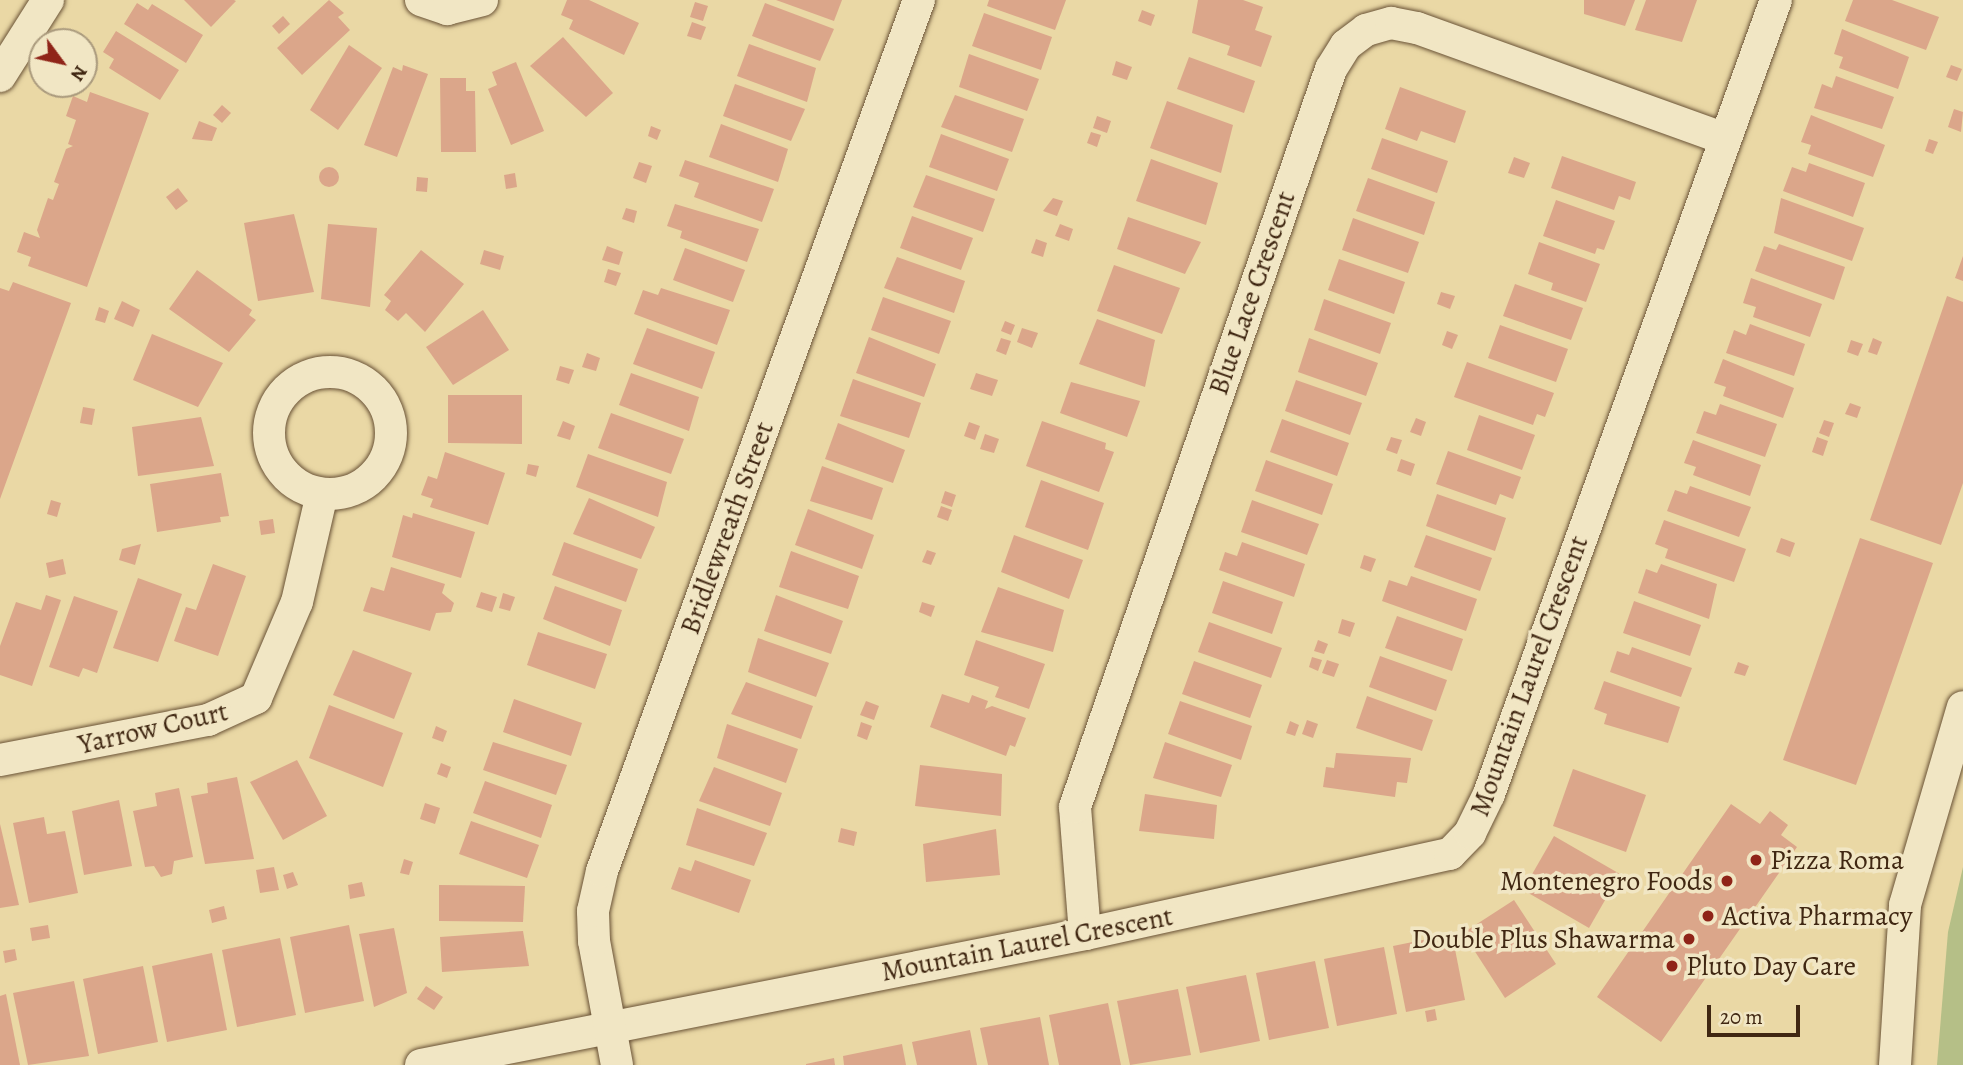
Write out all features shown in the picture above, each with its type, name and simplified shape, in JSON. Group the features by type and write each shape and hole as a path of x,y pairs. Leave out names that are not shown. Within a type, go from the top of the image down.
{"street":[{"path":"0,76 48,0"},
{"path":"421,0 447,9 482,0"},
{"name":"Bridlewreath Street","path":"617,1065 594,941 593,911 602,871 919,0"},
{"name":"Mountain Laurel Crescent","path":"421,1065 1086,933 1424,863 1450,854 1470,833 1776,0"},
{"name":"Blue Lace Crescent","path":"1086,933 1075,807 1331,69 1346,45 1366,30 1391,23 1417,28 1725,139"},
{"name":"Yarrow Court","path":"0,760 208,720 256,698 297,603 322,494"},
{"path":"1895,1065 1905,905 1963,708"}],"green space":[{"path":"1963,867 1963,1065 1937,1065 1948,932"}],"building":[{"path":"184,0 234,0 236,1 211,27"},
{"path":"329,0 344,13 338,17 350,30 302,75 277,48"},
{"path":"567,0 589,0 639,23 624,55 569,29 573,20 561,15"},
{"path":"776,0 842,0 834,21"},
{"path":"989,0 1066,0 1055,30 987,6"},
{"path":"1198,0 1243,0 1263,7 1255,30 1272,36 1261,67 1227,55 1230,46 1192,33"},
{"path":"1584,0 1635,0 1625,26 1584,14"},
{"path":"1646,0 1697,0 1682,42 1635,30"},
{"path":"1853,0 1892,0 1939,17 1926,50 1845,21"},
{"path":"695,2 708,6 703,21 690,17"},
{"path":"137,3 148,10 152,4 203,35 186,63 124,24"},
{"path":"765,3 834,29 820,61 752,36"},
{"path":"1142,10 1155,15 1151,26 1138,21"},
{"path":"984,13 1052,37 1041,70 972,46"},
{"path":"283,16 290,24 279,34 272,26"},
{"path":"692,22 706,27 701,40 687,36"},
{"path":"1842,29 1909,57 1898,89 1839,68 1843,57 1834,54"},
{"path":"116,31 179,70 160,100 109,68 114,59 103,52"},
{"path":"563,37 613,93 586,117 530,66"},
{"path":"749,44 816,68 807,102 737,76"},
{"path":"349,45 382,68 338,130 310,110"},
{"path":"969,54 1039,79 1027,111 959,87"},
{"path":"1189,57 1255,81 1244,113 1177,89"},
{"path":"1116,61 1132,67 1127,80 1112,75"},
{"path":"516,62 544,131 511,145 488,89 497,85 492,72"},
{"path":"403,65 428,74 397,157 364,145 393,67 402,71"},
{"path":"1951,65 1962,69 1957,81 1946,77"},
{"path":"1836,76 1894,97 1882,129 1814,108 1822,84 1832,88"},
{"path":"440,78 466,78 466,91 475,91 476,152 441,152"},
{"path":"735,84 805,109 791,141 723,116"},
{"path":"1400,87 1466,111 1455,143 1421,131 1417,141 1385,129"},
{"path":"98,95 149,113 87,287 28,266 31,257 17,252 24,232 40,238 37,230 48,198 53,200 59,184 54,182 66,149 73,146 68,144 76,120 66,116 72,98 87,102 88,98 98,98"},
{"path":"955,95 1024,119 1012,152 941,127"},
{"path":"1167,101 1233,125 1221,173 1150,148"},
{"path":"222,105 231,113 222,123 213,115"},
{"path":"1954,109 1963,112 1961,132 1948,127"},
{"path":"1811,115 1885,145 1873,177 1808,154 1811,145 1801,142"},
{"path":"1097,116 1111,121 1107,133 1093,128"},
{"path":"199,121 217,128 212,141 192,139"},
{"path":"721,124 788,149 778,182 709,157"},
{"path":"651,126 661,130 657,140 648,136"},
{"path":"1091,132 1101,135 1097,147 1087,143"},
{"path":"941,134 1009,159 997,191 929,167"},
{"path":"1382,138 1448,161 1437,193 1371,169"},
{"path":"1929,139 1938,142 1933,154 1925,151"},
{"path":"1562,156 1636,182 1630,200 1619,196 1614,210 1551,188"},
{"path":"1514,157 1530,163 1524,178 1508,173"},
{"path":"1151,159 1218,183 1206,225 1136,201"},
{"path":"685,160 774,189 762,222 694,197 699,183 679,176"},
{"path":"639,162 652,166 646,183 633,178"},
{"path":"1809,163 1865,183 1853,217 1783,191 1792,167 1806,172"},
{"path":"329,167 336,170 339,177 336,184 329,187 322,184 319,177 322,170"},
{"path":"515,173 517,187 506,189 504,175"},
{"path":"926,175 995,199 983,232 913,207"},
{"path":"417,177 428,178 427,192 416,191"},
{"path":"1368,178 1435,202 1424,235 1356,211"},
{"path":"178,188 188,201 176,210 166,197"},
{"path":"1053,198 1063,201 1057,216 1043,211"},
{"path":"1781,198 1864,228 1852,261 1774,233"},
{"path":"1556,200 1615,221 1604,250 1597,248 1595,254 1543,236"},
{"path":"675,204 759,229 747,262 680,238 682,231 667,226"},
{"path":"626,208 637,211 634,223 622,219"},
{"path":"294,214 314,292 258,301 244,223"},
{"path":"912,216 973,238 961,270 900,248"},
{"path":"1128,217 1201,242 1185,274 1117,249"},
{"path":"1353,218 1419,242 1408,273 1342,250"},
{"path":"328,224 377,228 370,307 321,299"},
{"path":"1060,224 1073,229 1069,241 1055,236"},
{"path":"1036,239 1047,243 1043,257 1031,253"},
{"path":"1539,242 1600,264 1586,302 1551,290 1553,283 1528,274"},
{"path":"1779,244 1845,267 1834,300 1755,271 1764,246 1776,250"},
{"path":"607,246 623,252 619,265 602,260"},
{"path":"685,248 745,270 733,302 673,280"},
{"path":"421,250 464,284 425,332 406,313 398,321 385,310 391,301 384,295"},
{"path":"484,250 504,256 500,270 480,264"},
{"path":"1963,256 1963,281 1955,278"},
{"path":"897,257 965,281 954,313 884,288"},
{"path":"1339,259 1405,282 1394,314 1328,290"},
{"path":"1114,265 1180,288 1162,334 1097,311"},
{"path":"608,269 621,273 616,286 604,282"},
{"path":"197,270 252,310 249,315 256,320 229,352 169,309"},
{"path":"1751,278 1822,304 1810,337 1753,317 1756,307 1743,303"},
{"path":"13,282 71,303 0,499 0,288 9,291"},
{"path":"1515,284 1583,308 1571,340 1503,316"},
{"path":"661,288 730,310 717,345 634,314 643,290 658,295"},
{"path":"1441,292 1455,296 1450,309 1437,304"},
{"path":"1947,296 1963,302 1963,483 1941,545 1870,520"},
{"path":"883,297 951,321 939,354 871,330"},
{"path":"1324,299 1391,323 1380,354 1314,330"},
{"path":"122,301 140,310 133,327 114,319"},
{"path":"99,307 109,311 105,323 95,320"},
{"path":"483,310 509,350 453,385 426,347"},
{"path":"1097,319 1155,340 1145,387 1079,364"},
{"path":"1005,321 1015,325 1011,335 1001,331"},
{"path":"1750,324 1805,344 1794,376 1726,353 1734,330 1746,335"},
{"path":"1500,325 1568,349 1556,382 1488,358"},
{"path":"647,328 715,352 702,389 633,364"},
{"path":"1022,328 1038,333 1032,348 1017,342"},
{"path":"1447,331 1458,335 1452,349 1442,345"},
{"path":"152,334 223,363 198,407 133,380"},
{"path":"869,337 936,364 924,397 856,373"},
{"path":"1001,338 1011,341 1006,355 996,351"},
{"path":"1309,338 1378,363 1366,396 1298,372"},
{"path":"1873,338 1882,342 1877,355 1868,352"},
{"path":"1851,340 1863,344 1858,356 1847,352"},
{"path":"587,353 600,358 596,371 582,367"},
{"path":"1723,359 1794,388 1783,418 1723,396 1726,387 1714,383"},
{"path":"1467,362 1554,393 1545,417 1537,414 1533,425 1454,397"},
{"path":"560,366 574,370 569,384 556,380"},
{"path":"631,373 699,397 689,431 619,405"},
{"path":"976,373 998,380 992,396 970,389"},
{"path":"853,379 921,403 909,438 840,416"},
{"path":"1296,380 1362,403 1350,435 1285,411"},
{"path":"1071,382 1140,401 1127,437 1060,413"},
{"path":"448,395 522,395 522,444 448,443"},
{"path":"1850,403 1861,407 1857,418 1845,414"},
{"path":"1720,404 1777,424 1765,457 1696,433 1704,411 1716,415"},
{"path":"83,407 95,409 92,425 80,423"},
{"path":"611,413 684,439 671,474 598,448"},
{"path":"1479,415 1535,435 1522,470 1467,450"},
{"path":"201,417 214,466 138,476 132,427"},
{"path":"1416,418 1426,422 1421,436 1410,432"},
{"path":"1282,419 1349,443 1337,476 1270,452"},
{"path":"1824,420 1834,423 1829,437 1819,433"},
{"path":"563,421 575,426 570,440 557,436"},
{"path":"1042,421 1106,443 1105,449 1114,452 1099,492 1026,466"},
{"path":"969,422 980,426 975,440 964,436"},
{"path":"838,423 905,450 893,483 825,459"},
{"path":"985,434 999,439 994,453 980,449"},
{"path":"1391,437 1402,440 1397,454 1386,450"},
{"path":"1817,437 1828,441 1823,456 1812,452"},
{"path":"1693,440 1761,465 1750,496 1693,475 1696,467 1684,463"},
{"path":"1448,451 1521,477 1513,499 1500,494 1496,505 1436,484"},
{"path":"445,452 505,473 488,525 430,507 433,499 421,495 428,476 437,479"},
{"path":"588,454 667,482 658,517 576,487"},
{"path":"1401,459 1415,464 1411,476 1397,471"},
{"path":"1266,460 1333,484 1322,515 1255,491"},
{"path":"528,464 539,466 536,477 526,474"},
{"path":"822,466 883,488 872,520 810,501"},
{"path":"221,473 229,516 220,517 221,522 157,532 150,484"},
{"path":"1041,480 1104,503 1088,550 1025,527"},
{"path":"1690,486 1751,507 1739,537 1667,511 1675,490 1687,494"},
{"path":"945,491 956,495 952,507 941,503"},
{"path":"1437,494 1506,518 1495,551 1426,526"},
{"path":"589,498 655,527 641,559 573,534"},
{"path":"51,500 61,503 57,517 47,514"},
{"path":"1252,500 1319,524 1307,555 1241,532"},
{"path":"941,506 952,510 948,521 937,517"},
{"path":"808,509 874,535 862,569 795,545"},
{"path":"413,513 475,532 461,578 392,557 403,515 412,518"},
{"path":"273,519 275,533 261,535 259,521"},
{"path":"1664,520 1746,549 1734,582 1665,558 1668,549 1655,544"},
{"path":"1014,535 1083,560 1069,599 1001,572"},
{"path":"1426,535 1492,558 1480,591 1414,567"},
{"path":"1781,538 1795,543 1790,557 1776,552"},
{"path":"1860,538 1933,563 1856,785 1783,760"},
{"path":"564,542 638,569 626,602 552,575"},
{"path":"1242,542 1305,564 1294,597 1219,570 1225,552 1237,556"},
{"path":"141,544 135,565 119,560 122,549"},
{"path":"927,550 936,553 931,565 922,562"},
{"path":"791,551 859,576 848,609 779,587"},
{"path":"1364,555 1376,559 1371,572 1360,568"},
{"path":"63,559 66,574 49,578 46,563"},
{"path":"213,564 246,576 218,656 174,641 186,607 196,610"},
{"path":"1661,564 1717,584 1709,619 1638,593 1646,569 1657,573"},
{"path":"391,567 445,584 442,593 454,603 451,612 436,613 430,631 363,611 371,587 384,591"},
{"path":"1411,576 1477,599 1466,631 1382,601 1389,580 1407,586"},
{"path":"138,578 182,594 158,662 113,648"},
{"path":"1223,581 1283,602 1272,634 1212,613"},
{"path":"555,586 622,610 610,646 543,619"},
{"path":"998,587 1064,610 1053,652 981,632"},
{"path":"481,592 497,597 492,612 476,607"},
{"path":"503,593 515,597 510,611 499,608"},
{"path":"46,595 61,600 32,686 0,675 0,646 16,602 41,610"},
{"path":"776,595 843,621 831,654 764,631"},
{"path":"74,596 118,611 97,673 83,668 79,677 49,667"},
{"path":"1634,601 1701,625 1690,656 1623,633"},
{"path":"922,602 935,606 931,617 919,612"},
{"path":"1397,616 1463,639 1452,671 1385,648"},
{"path":"1342,619 1355,623 1350,637 1338,633"},
{"path":"1209,622 1282,648 1271,678 1198,652"},
{"path":"538,632 607,654 595,689 527,665"},
{"path":"758,638 829,663 816,697 748,672"},
{"path":"976,640 1045,664 1029,709 995,697 999,687 964,675"},
{"path":"1318,640 1328,644 1324,654 1314,651"},
{"path":"1632,647 1692,668 1681,697 1610,672 1617,651 1629,655"},
{"path":"353,650 412,673 394,719 333,695"},
{"path":"1380,656 1447,680 1436,711 1369,687"},
{"path":"1312,657 1322,660 1318,671 1309,667"},
{"path":"1327,660 1339,664 1334,677 1322,673"},
{"path":"1194,661 1262,685 1250,718 1182,694"},
{"path":"1738,662 1749,666 1745,676 1734,673"},
{"path":"1604,681 1680,707 1668,743 1604,724 1607,714 1594,709"},
{"path":"746,682 813,706 801,739 731,714"},
{"path":"942,694 969,703 972,695 988,701 985,709 992,706 1026,718 1015,747 1010,745 1006,756 930,727"},
{"path":"1367,696 1433,720 1422,751 1356,728"},
{"path":"514,699 582,723 571,756 503,732"},
{"path":"866,701 879,706 874,720 860,715"},
{"path":"1180,701 1252,726 1241,760 1168,734"},
{"path":"329,705 403,733 383,787 309,758"},
{"path":"1307,720 1318,724 1313,738 1302,734"},
{"path":"1290,721 1299,725 1295,736 1286,733"},
{"path":"861,722 872,726 867,740 857,736"},
{"path":"727,724 798,749 786,783 717,758"},
{"path":"436,726 447,731 443,742 432,738"},
{"path":"493,742 567,765 556,795 483,770"},
{"path":"1165,742 1232,765 1221,797 1153,778"},
{"path":"1336,753 1411,758 1407,783 1397,782 1395,797 1323,787 1326,767 1334,768"},
{"path":"297,760 327,816 283,840 250,782"},
{"path":"441,763 451,767 447,778 437,774"},
{"path":"920,765 1002,774 1001,816 915,806"},
{"path":"714,767 782,793 770,826 699,801"},
{"path":"1573,769 1646,795 1626,852 1553,826"},
{"path":"237,777 254,859 205,864 191,796 208,793 207,783"},
{"path":"485,781 552,805 541,838 473,813"},
{"path":"179,788 193,857 174,861 172,874 161,877 154,866 145,867 133,811 157,806 155,793"},
{"path":"1145,794 1217,805 1214,839 1139,831"},
{"path":"119,800 132,866 84,875 72,811"},
{"path":"425,803 440,808 435,824 420,819"},
{"path":"1731,804 1760,824 1770,811 1788,825 1781,835 1797,847 1661,1042 1597,997"},
{"path":"697,808 767,833 754,866 686,845"},
{"path":"44,817 47,834 65,831 78,893 29,903 13,823"},
{"path":"471,821 539,845 527,878 459,854"},
{"path":"0,824 19,905 0,908"},
{"path":"841,828 857,832 854,846 838,842"},
{"path":"996,829 1000,875 926,882 923,844"},
{"path":"1554,836 1620,874 1589,928 1523,890"},
{"path":"404,859 413,862 409,875 400,873"},
{"path":"695,860 751,880 739,913 671,889 679,867 691,871"},
{"path":"274,867 279,890 260,893 256,870"},
{"path":"293,872 298,885 287,889 283,875"},
{"path":"362,882 365,896 350,899 348,885"},
{"path":"439,885 525,886 523,922 439,921"},
{"path":"1514,900 1556,964 1505,998 1463,933"},
{"path":"224,906 227,919 212,923 209,910"},
{"path":"48,925 50,938 32,941 30,928"},
{"path":"349,925 364,1001 305,1013 290,937"},
{"path":"394,928 407,993 374,1007 359,934"},
{"path":"523,931 529,966 442,972 440,937"},
{"path":"1452,934 1465,1000 1406,1012 1393,946"},
{"path":"280,938 296,1015 237,1027 222,950"},
{"path":"1384,947 1397,1014 1337,1026 1324,959"},
{"path":"15,949 17,960 5,963 3,951"},
{"path":"212,953 227,1030 167,1042 152,966"},
{"path":"1315,961 1329,1028 1269,1040 1256,973"},
{"path":"143,966 158,1042 98,1054 83,979"},
{"path":"1246,975 1260,1041 1200,1053 1186,987"},
{"path":"74,981 89,1056 28,1065 13,993"},
{"path":"426,986 443,997 434,1010 417,999"},
{"path":"1178,989 1191,1055 1130,1065 1117,1001"},
{"path":"6,994 20,1065 0,1065 0,996"},
{"path":"1108,1003 1121,1065 1059,1065 1049,1015"},
{"path":"1435,1009 1437,1020 1427,1022 1425,1011"},
{"path":"1040,1017 1049,1065 988,1065 980,1028"},
{"path":"970,1030 977,1065 917,1065 912,1042"},
{"path":"902,1044 906,1065 844,1065 843,1056"},
{"path":"834,1058 835,1065 806,1065 806,1064"}],"place":[{"name":"Pizza Roma","path":"1756,860"},
{"name":"Montenegro Foods","path":"1727,881"},
{"name":"Activa Pharmacy","path":"1708,916"},
{"name":"Double Plus Shawarma","path":"1689,939"},
{"name":"Pluto Day Care","path":"1672,966"}]}
